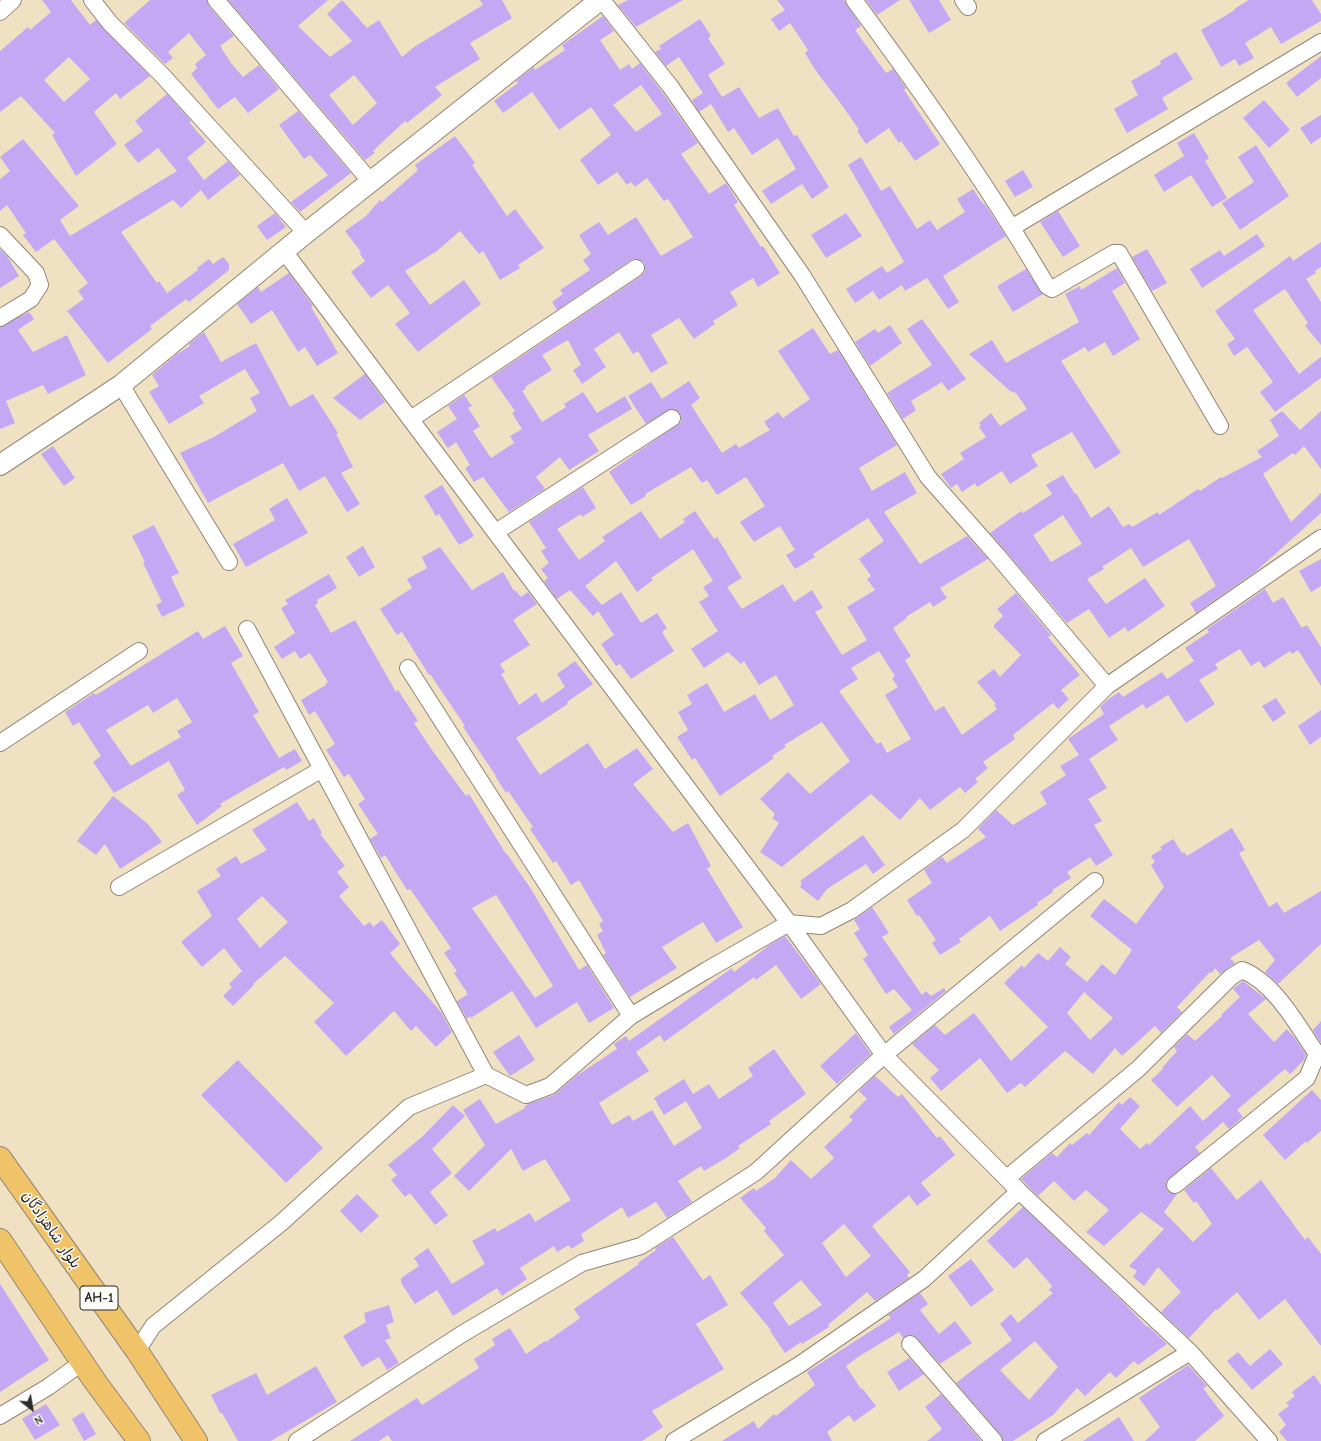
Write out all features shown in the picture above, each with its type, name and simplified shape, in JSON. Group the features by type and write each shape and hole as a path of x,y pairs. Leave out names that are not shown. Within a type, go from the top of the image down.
{"main road":[{"name":"بلوار شاهزادگان","path":"0,1158 137,1351 196,1441"},
{"path":"0,1240 139,1441"}],"street":[{"path":"0,12 13,0"},
{"path":"92,0 110,23 162,75 306,233"},
{"path":"216,0 371,182"},
{"path":"0,465 121,385 306,233 601,0 670,86 802,275 928,478 996,554 1107,686"},
{"path":"854,0 938,115 1012,227 1049,288 1052,289 1114,254 1119,253 1220,426"},
{"path":"1012,227 1321,42"},
{"path":"0,235 36,273 40,285 31,299 0,318"},
{"path":"284,251 789,923 884,1055 1019,1190 1190,1352 1270,1441"},
{"path":"411,419 636,268"},
{"path":"121,385 229,562"},
{"path":"496,532 672,418"},
{"path":"247,629 486,1075 526,1094 550,1086 631,1016 789,923 821,926 852,910 963,830 1107,686 1321,538"},
{"path":"0,742 139,651"},
{"path":"408,668 631,1016"},
{"path":"119,887 322,769"},
{"path":"297,1441 462,1334 575,1267 582,1263 641,1246 756,1172 884,1055 1095,880"},
{"path":"1007,1178 1138,1069 1231,977 1242,970 1254,974 1282,1003 1317,1054 1307,1078 1176,1185"},
{"path":"137,1351 153,1326 281,1223 410,1107 486,1075"},
{"path":"674,1441 799,1365 924,1279 1019,1190"},
{"path":"910,1344 994,1441"},
{"path":"1045,1441 1190,1352"},
{"path":"0,1416 48,1388 83,1362"}],"building":[{"path":"42,0 71,0 90,25 96,20 150,76 120,99 116,93 94,112 117,144 76,176 52,135 55,133 21,96 0,112 0,51 28,27 30,30 51,12","holes":["69,57 90,79 64,102 44,80"]},
{"path":"150,0 207,0 209,6 234,36 220,46 231,63 243,77 259,65 279,89 248,113 235,97 218,109 191,74 197,68 195,64 206,55 189,33 168,52 173,58 165,64 124,23"},
{"path":"228,0 328,0 298,26 330,57 352,41 327,14 342,0 367,28 379,20 402,57 414,47 483,5 480,0 502,0 512,18 470,43 480,59 435,87 442,95 407,123 405,121 373,151 375,153 365,160","holes":["354,75 377,103 353,125 329,95"]},
{"path":"628,0 683,0 636,27 618,5"},
{"path":"777,0 844,0 861,26 855,30 886,73 893,69 906,88 904,90 940,144 915,161 901,141 899,143 889,128 866,144 857,131 859,130 844,108 816,71 805,53 808,50 790,23 779,31 771,19 785,10"},
{"path":"866,0 900,0 877,15"},
{"path":"909,0 939,0 951,20 929,33"},
{"path":"1249,0 1312,0 1321,14 1321,21 1281,44 1271,27 1245,43 1254,58 1239,66 1235,59 1221,67 1201,30"},
{"path":"603,16 614,31 600,40 620,70 629,64 632,69 640,63 698,143 681,154 709,194 726,183 738,202 734,205 780,273 758,287 753,278 730,292 738,305 713,321 715,324 694,339 679,318 651,335 668,363 651,373 638,351 633,354 619,332 594,349 606,367 582,384 573,370 581,365 568,340 542,355 552,370 525,387 526,389 522,391 542,422 566,407 564,404 583,392 597,413 625,396 632,409 588,435 599,451 569,470 560,457 536,477 545,489 509,512 483,477 474,482 465,468 470,465 456,442 448,448 437,432 457,419 448,406 464,395 472,406 468,408 480,426 473,431 491,458 514,443 510,436 522,429 512,413 515,411 491,377 645,272 644,262 636,259 631,260 557,310 552,302 563,294 560,290 590,270 583,260 591,254 579,235 599,222 608,235 636,217 661,256 693,237 668,199 664,201 647,178 635,187 631,182 627,185 617,172 598,185 580,160 611,135 591,107 559,130 532,92 503,113 494,101 518,83 516,81 534,67 535,70 565,50 562,45","holes":["641,85 662,114 636,132 613,105"]},
{"path":"700,19 711,36 708,38 725,64 708,75 722,97 739,87 759,118 778,108 794,136 797,135 829,187 812,199 802,184 771,204 762,191 796,169 778,138 752,155 734,128 728,132 711,104 699,112 692,100 703,93 679,57 666,66 655,52 661,49 659,46"},
{"path":"1176,52 1193,79 1162,98 1168,109 1127,133 1114,109 1138,95 1131,81 1161,64 1160,61"},
{"path":"1321,56 1321,78 1297,97 1286,83"},
{"path":"167,94 191,121 190,123 206,142 187,158 204,180 228,161 240,175 208,200 201,190 181,208 173,200 121,232 157,283 159,281 167,293 198,270 197,268 209,259 213,264 223,257 229,264 229,270 189,302 186,299 150,326 152,329 108,363 67,311 84,299 78,291 88,283 54,239 36,252 23,235 26,233 7,205 0,211 0,179 10,171 0,157 23,139 79,206 60,220 70,236 177,171 158,148 138,163 124,145 143,131 135,121"},
{"path":"1264,100 1290,130 1269,148 1243,118"},
{"path":"298,111 351,173 300,212 291,202 328,175 310,155 304,159 279,125"},
{"path":"1321,115 1321,137 1311,144 1300,128"},
{"path":"1194,133 1209,158 1205,161 1227,198 1212,207 1191,175 1164,192 1154,175 1184,156 1177,143"},
{"path":"455,136 475,163 472,165 507,216 515,209 544,248 518,265 520,268 500,280 483,251 479,254 460,231 437,251 405,271 430,305 464,280 481,304 418,352 395,324 410,313 388,285 371,298 351,272 365,261 359,253 361,252 345,231 366,216 380,200 382,202 418,170 415,165"},
{"path":"1256,145 1289,196 1240,230 1222,203 1254,182 1238,157"},
{"path":"861,157 881,191 890,186 917,229 930,220 937,230 965,212 957,199 973,189 1006,236 943,276 959,302 948,309 927,278 905,291 902,285 879,300 873,291 855,303 846,289 882,266 887,273 904,262 848,165"},
{"path":"1023,170 1033,187 1015,197 1005,181"},
{"path":"1058,211 1080,246 1063,257 1040,222"},
{"path":"275,213 286,227 267,240 257,226"},
{"path":"846,213 862,236 826,258 811,235"},
{"path":"1257,234 1265,246 1202,288 1190,269 1220,250 1224,256"},
{"path":"1321,242 1321,267 1315,271 1316,273 1306,279 1321,302 1321,345 1305,326 1308,323 1285,289 1253,310 1299,374 1321,357 1321,378 1275,412 1260,392 1273,382 1247,347 1234,356 1227,344 1235,339 1215,311 1290,256 1293,261"},
{"path":"0,249 7,256 19,276 0,288"},
{"path":"1147,249 1167,283 1152,291 1132,257"},
{"path":"1117,268 1125,283 1112,291 1140,339 1113,356 1105,342 1088,352 1085,347 1061,361 1121,453 1095,469 1072,432 1031,455 1038,466 1010,484 1002,471 977,487 975,483 962,492 957,484 951,488 941,474 964,459 960,453 986,437 979,427 981,425 979,423 991,413 1000,426 1027,409 1016,393 1010,391 969,354 992,340 1006,363 1079,322 1065,294 1080,286 1081,290"},
{"path":"1026,269 1043,294 1013,312 997,286"},
{"path":"289,273 313,306 311,307 338,353 317,366 305,347 298,352 272,310 251,324 237,304 258,287 261,292"},
{"path":"29,312 34,319 18,330 33,352 67,335 86,375 48,394 43,385 6,401 15,423 0,429 0,327"},
{"path":"922,319 966,379 948,391 942,382 911,401 916,410 903,419 887,393 932,365 907,329"},
{"path":"890,325 902,343 870,366 855,342 875,329 878,333"},
{"path":"813,328 830,354 838,350 897,445 859,468 872,491 905,472 917,493 884,512 920,564 967,536 988,559 940,588 947,598 933,607 930,602 906,617 907,618 893,628 911,656 905,660 935,711 944,706 962,735 997,709 994,705 996,704 977,682 994,669 1000,677 1021,655 993,626 1003,616 997,609 1016,593 1051,635 1048,637 1080,675 1061,690 1069,699 1058,709 1053,703 1013,735 1015,739 983,762 988,768 975,779 978,782 965,793 960,787 930,810 920,798 900,820 871,794 782,867 760,852 779,823 772,818 775,814 760,799 788,772 810,794 850,761 822,722 784,745 786,747 772,756 774,758 720,796 695,758 692,760 677,737 688,730 678,712 692,704 687,695 707,683 724,712 755,694 770,720 794,705 776,675 759,685 744,661 741,664 728,652 704,668 691,649 718,631 699,602 709,596 703,587 713,581 693,549 651,578 653,580 637,592 616,561 585,586 602,605 621,592 641,623 657,613 667,628 662,632 674,651 631,679 620,664 616,666 601,644 614,635 598,611 593,616 570,590 557,599 544,581 548,578 541,569 549,563 541,551 546,548 529,522 583,487 596,508 582,517 581,514 557,529 579,560 605,541 602,537 641,511 660,539 685,522 683,519 695,511 714,539 717,537 742,578 727,587 742,609 783,584 794,602 812,590 823,608 815,612 842,655 867,640 847,607 875,590 867,579 871,576 859,559 884,541 868,518 813,554 815,557 795,569 786,555 795,550 780,526 754,542 740,522 765,506 746,477 717,495 707,480 702,483 691,467 645,494 646,496 631,505 609,472 681,422 680,413 672,409 646,424 628,396 651,382 662,399 689,381 700,398 691,405 722,453 736,444 739,448 770,430 764,422 778,412 783,418 810,399 778,351","holes":["879,651 895,676 892,678 898,687 885,695 911,739 887,753 881,742 877,744 839,691 858,679 851,668"]},
{"path":"204,332 221,362 256,343 290,407 313,394 338,433 336,434 353,467 341,473 360,504 347,512 325,476 299,491 283,463 208,503 180,453 214,437 257,411 250,398 260,393 245,369 199,396 204,403 169,424 149,392 159,386 152,375 177,354 190,346 189,344"},
{"path":"365,374 385,402 360,420 333,398"},
{"path":"1282,411 1300,430 1321,411 1321,469 1304,446 1295,455 1293,453 1263,474 1291,522 1321,493 1321,513 1255,572 1196,613 1190,603 1216,586 1189,539 1143,567 1131,548 1102,567 1104,569 1087,579 1106,604 1145,578 1165,606 1128,632 1125,627 1109,638 1089,609 1067,623 990,533 1021,511 1023,513 1052,494 1046,485 1063,475 1091,518 1109,506 1123,527 1129,524 1132,527 1158,512 1159,515 1198,489 1200,491 1221,477 1222,478 1262,457 1257,451 1279,436 1270,420","holes":["1063,515 1082,544 1051,562 1033,535"]},
{"path":"53,446 75,478 64,486 41,454"},
{"path":"442,485 474,536 459,545 439,514 436,516 424,496"},
{"path":"287,498 308,533 246,567 233,544 275,520 269,509"},
{"path":"154,525 179,573 171,577 185,606 162,617 156,605 162,602 132,536"},
{"path":"363,546 375,567 359,577 346,557"},
{"path":"440,547 472,590 503,572 514,591 515,590 521,597 528,592 537,604 513,620 530,645 500,664 505,672 501,674 519,705 536,693 542,703 565,687 557,674 575,661 593,684 567,702 568,704 516,738 540,775 588,743 605,769 637,748 653,769 633,784 673,832 688,823 711,866 707,869 743,927 716,943 703,922 662,947 677,968 630,997 603,955 606,953 597,935 603,931 599,924 603,921 579,880 571,885 556,861 553,863 530,829 533,827 508,791 506,793 463,727 465,726 430,674 429,675 402,632 397,635 380,609 412,588 407,579 427,568 422,557"},
{"path":"1321,559 1321,586 1311,592 1299,571"},
{"path":"329,574 337,588 317,600 318,603 315,605 331,633 355,620 396,692 398,690 418,721 414,723 432,750 466,796 469,794 506,854 531,889 579,970 587,965 614,1008 589,1023 577,1002 536,1028 512,991 471,1018 470,1016 467,1019 457,1001 468,994 454,973 457,971 444,953 451,948 410,889 407,890 385,855 381,858 370,839 378,834 358,804 365,799 349,774 344,777 326,750 335,744 315,711 309,715 301,700 326,685 325,684 328,682 310,653 300,659 295,651 282,659 274,647 295,633 281,608 288,604 285,600","holes":["496,895 553,986 535,998 472,908"]},
{"path":"1265,589 1273,603 1283,597 1302,628 1307,625 1321,647 1321,686 1298,650 1292,654 1290,651 1264,668 1259,661 1251,666 1240,649 1215,664 1218,669 1199,680 1215,704 1186,723 1168,695 1146,709 1143,704 1109,726 1118,740 1089,759 1107,788 1088,799 1102,821 1094,825 1113,855 1096,866 1090,857 1067,872 1071,878 1052,890 1053,892 1037,903 1038,905 1000,931 990,916 959,939 961,942 940,955 932,943 936,940 919,915 917,916 907,900 932,883 924,870 942,857 947,863 986,837 978,829 996,810 1013,825 1047,804 1040,792 1066,775 1060,766 1079,755 1068,739 1104,714 1100,707 1106,701 1119,692 1123,697 1162,672 1167,679 1194,661 1185,648 1209,632 1207,629"},
{"path":"225,626 243,656 231,663 259,712 253,715 279,758 295,749 302,761 286,770 284,767 220,804 222,806 197,825 177,795 185,790 169,761 114,793 93,762 101,756 79,722 73,726 65,712 94,693 96,695 198,631 203,639","holes":["177,698 192,722 177,731 181,737 131,766 106,730 148,705 153,713"]},
{"path":"1276,698 1286,713 1273,722 1262,706"},
{"path":"1321,710 1321,737 1310,745 1298,726"},
{"path":"113,796 147,823 162,842 120,869 105,844 96,855 77,841"},
{"path":"297,802 309,821 314,818 322,833 320,834 345,866 337,872 349,887 339,896 364,926 370,922 373,927 382,920 400,944 390,953 441,1012 452,1032 436,1047 416,1026 411,1031 394,1011 346,1056 314,1022 334,1003 285,956 253,984 254,985 233,1006 223,996 232,987 229,984 242,971 224,948 202,967 181,942 212,916 197,891 221,876 216,869 236,856 241,864 267,850 252,830","holes":["262,896 288,922 260,948 237,919"]},
{"path":"1232,828 1245,850 1239,853 1269,907 1277,902 1284,913 1321,891 1321,944 1278,984 1265,972 1275,960 1259,940 1230,958 1235,963 1220,974 1215,968 1212,973 1210,972 1177,1007 1182,1012 1161,1033 1155,1026 1122,1056 1115,1048 1093,1074 1065,1051 1025,1087 1021,1083 1007,1093 980,1058 941,1091 930,1078 939,1070 912,1044 935,1025 945,1035 974,1013 1011,1061 1048,1027 1004,983 1022,965 1024,968 1038,953 1048,961 1060,947 1071,957 1065,964 1087,982 1102,964 1115,975 1132,950 1090,916 1104,899 1136,924 1164,887 1151,865 1155,862 1151,856 1162,849 1160,847 1173,839 1182,853 1184,852 1187,856","holes":["1084,992 1113,1018 1090,1040 1067,1013"]},
{"path":"863,835 885,865 873,874 866,864 827,889 818,901 800,887 802,883 800,881"},
{"path":"872,907 889,933 882,937 922,995 926,991 931,996 944,988 946,991 894,1034 889,1027 912,1010 894,989 886,994 863,959 868,955 854,933 860,929 854,920"},
{"path":"785,936 821,984 801,999 776,965 756,980 754,977 664,1042 660,1035 636,1052 649,1071 599,1103 612,1125 629,1115 633,1121 652,1110 674,1146 702,1128 686,1101 664,1115 654,1098 684,1079 693,1094 709,1084 719,1099 753,1076 748,1068 774,1049 806,1094 769,1121 771,1124 738,1146 740,1148 726,1158 704,1171 701,1166 678,1181 692,1202 667,1218 656,1202 628,1218 622,1207 581,1234 584,1241 571,1249 569,1245 557,1252 554,1246 520,1268 527,1279 502,1296 497,1288 453,1316 437,1290 415,1304 401,1283 401,1278 419,1266 414,1258 428,1248 452,1284 485,1264 472,1241 495,1228 497,1232 530,1213 535,1222 571,1200 545,1159 523,1171 511,1149 469,1191 454,1176 485,1145 463,1110 480,1099 496,1124 525,1108 524,1107 528,1104 554,1095 576,1076 617,1049 614,1044 626,1036 629,1041 732,968 734,972 771,944"},
{"path":"1243,981 1266,999 1248,1014 1274,1042 1287,1029 1306,1055 1304,1060 1290,1074 1285,1069 1237,1110 1243,1117 1229,1129 1223,1122 1195,1147 1200,1153 1166,1181 1168,1191 1177,1194 1164,1212 1193,1242 1212,1224 1196,1201 1194,1203 1184,1190 1211,1168 1237,1200 1261,1180 1305,1240 1308,1237 1321,1254 1321,1346 1285,1299 1259,1320 1237,1292 1217,1310 1216,1309 1189,1338 1161,1312 1181,1292 1158,1267 1144,1286 1133,1277 1137,1271 1129,1266 1164,1229 1141,1212 1104,1246 1086,1232 1109,1210 1086,1190 1074,1201 1054,1181 1038,1196 1021,1179 1052,1153 1057,1157 1070,1143 1072,1145 1087,1133 1089,1135 1119,1102 1122,1105 1130,1097 1140,1106 1120,1129 1140,1149 1147,1143 1149,1145 1190,1106 1203,1121 1231,1096 1212,1075 1177,1107 1151,1080 1163,1069 1162,1068 1177,1051 1174,1047 1187,1034 1195,1041 1240,997 1233,989"},
{"path":"1321,1021 1321,1043 1313,1030"},
{"path":"856,1033 871,1054 837,1084 820,1066"},
{"path":"519,1035 535,1060 510,1076 493,1052"},
{"path":"238,1060 323,1148 286,1183 201,1095"},
{"path":"875,1076 898,1097 902,1094 937,1138 940,1136 955,1155 921,1183 931,1195 917,1206 909,1195 872,1226 910,1272 907,1275 909,1278 875,1301 867,1292 828,1325 829,1327 802,1344 801,1342 785,1353 770,1331 771,1330 740,1293 784,1255 764,1231 766,1228 740,1198 754,1188 756,1191 775,1178 791,1160 811,1179 834,1158 824,1147 853,1120 849,1117 867,1099 859,1091","holes":["844,1224 871,1256 846,1277 822,1243","801,1280 822,1305 789,1326 773,1303"]},
{"path":"1312,1090 1321,1100 1321,1131 1307,1143 1306,1141 1285,1160 1263,1135"},
{"path":"453,1105 465,1116 432,1149 452,1173 430,1192 448,1215 435,1225 410,1193 405,1197 391,1180 397,1175 388,1165 423,1136"},
{"path":"357,1194 379,1216 361,1233 340,1211"},
{"path":"1023,1207 1122,1301 1147,1327 1148,1326 1167,1344 1138,1365 1134,1361 1116,1378 1110,1372 1085,1396 1077,1388 1053,1415 1013,1441 1003,1441 1001,1435 956,1383 1012,1340 1000,1324 1011,1314 1018,1323 1053,1293 1049,1290 1052,1286 1027,1257 1014,1269 987,1241","holes":["1035,1341 1058,1367 1029,1400 1000,1370"]},
{"path":"673,1237 703,1280 710,1275 728,1305 696,1324 724,1369 652,1411 663,1427 642,1441 392,1441 388,1435 379,1441 350,1441 417,1398 422,1405 479,1368 474,1359 495,1345 492,1339 510,1328 526,1354 545,1341 546,1342 580,1318 574,1309 639,1264 638,1263 656,1250 655,1248"},
{"path":"971,1259 994,1290 971,1307 948,1276"},
{"path":"0,1284 49,1360 0,1392"},
{"path":"920,1293 928,1304 920,1310 939,1334 955,1321 972,1343 940,1364 917,1338 909,1335 903,1338 899,1332 858,1357 846,1366 861,1389 862,1388 876,1406 854,1422 849,1415 827,1432 832,1441 722,1441 754,1421 758,1429 774,1414 776,1416 815,1385 807,1372 891,1318 888,1315"},
{"path":"389,1305 394,1322 386,1325 391,1338 385,1340 399,1363 387,1370 379,1357 362,1367 343,1336 366,1322 364,1313"},
{"path":"1270,1349 1283,1364 1252,1390 1227,1361 1238,1352 1250,1366"},
{"path":"909,1358 924,1374 899,1391 887,1372"},
{"path":"1188,1365 1207,1386 1203,1388 1224,1416 1195,1441 1145,1441 1160,1427 1139,1398"},
{"path":"316,1366 337,1402 271,1441 238,1441 222,1413 220,1413 211,1395 256,1373 267,1395"},
{"path":"1314,1375 1321,1385 1321,1441 1287,1441 1279,1432 1286,1425 1278,1414 1289,1406 1286,1403 1295,1396 1292,1392"},
{"path":"941,1394 981,1441 927,1441 942,1429 925,1407"},
{"path":"46,1404 60,1425 35,1440 22,1419"},
{"path":"83,1412 96,1434 84,1441 72,1419"},
{"path":"1119,1417 1134,1441 1083,1441"}]}
